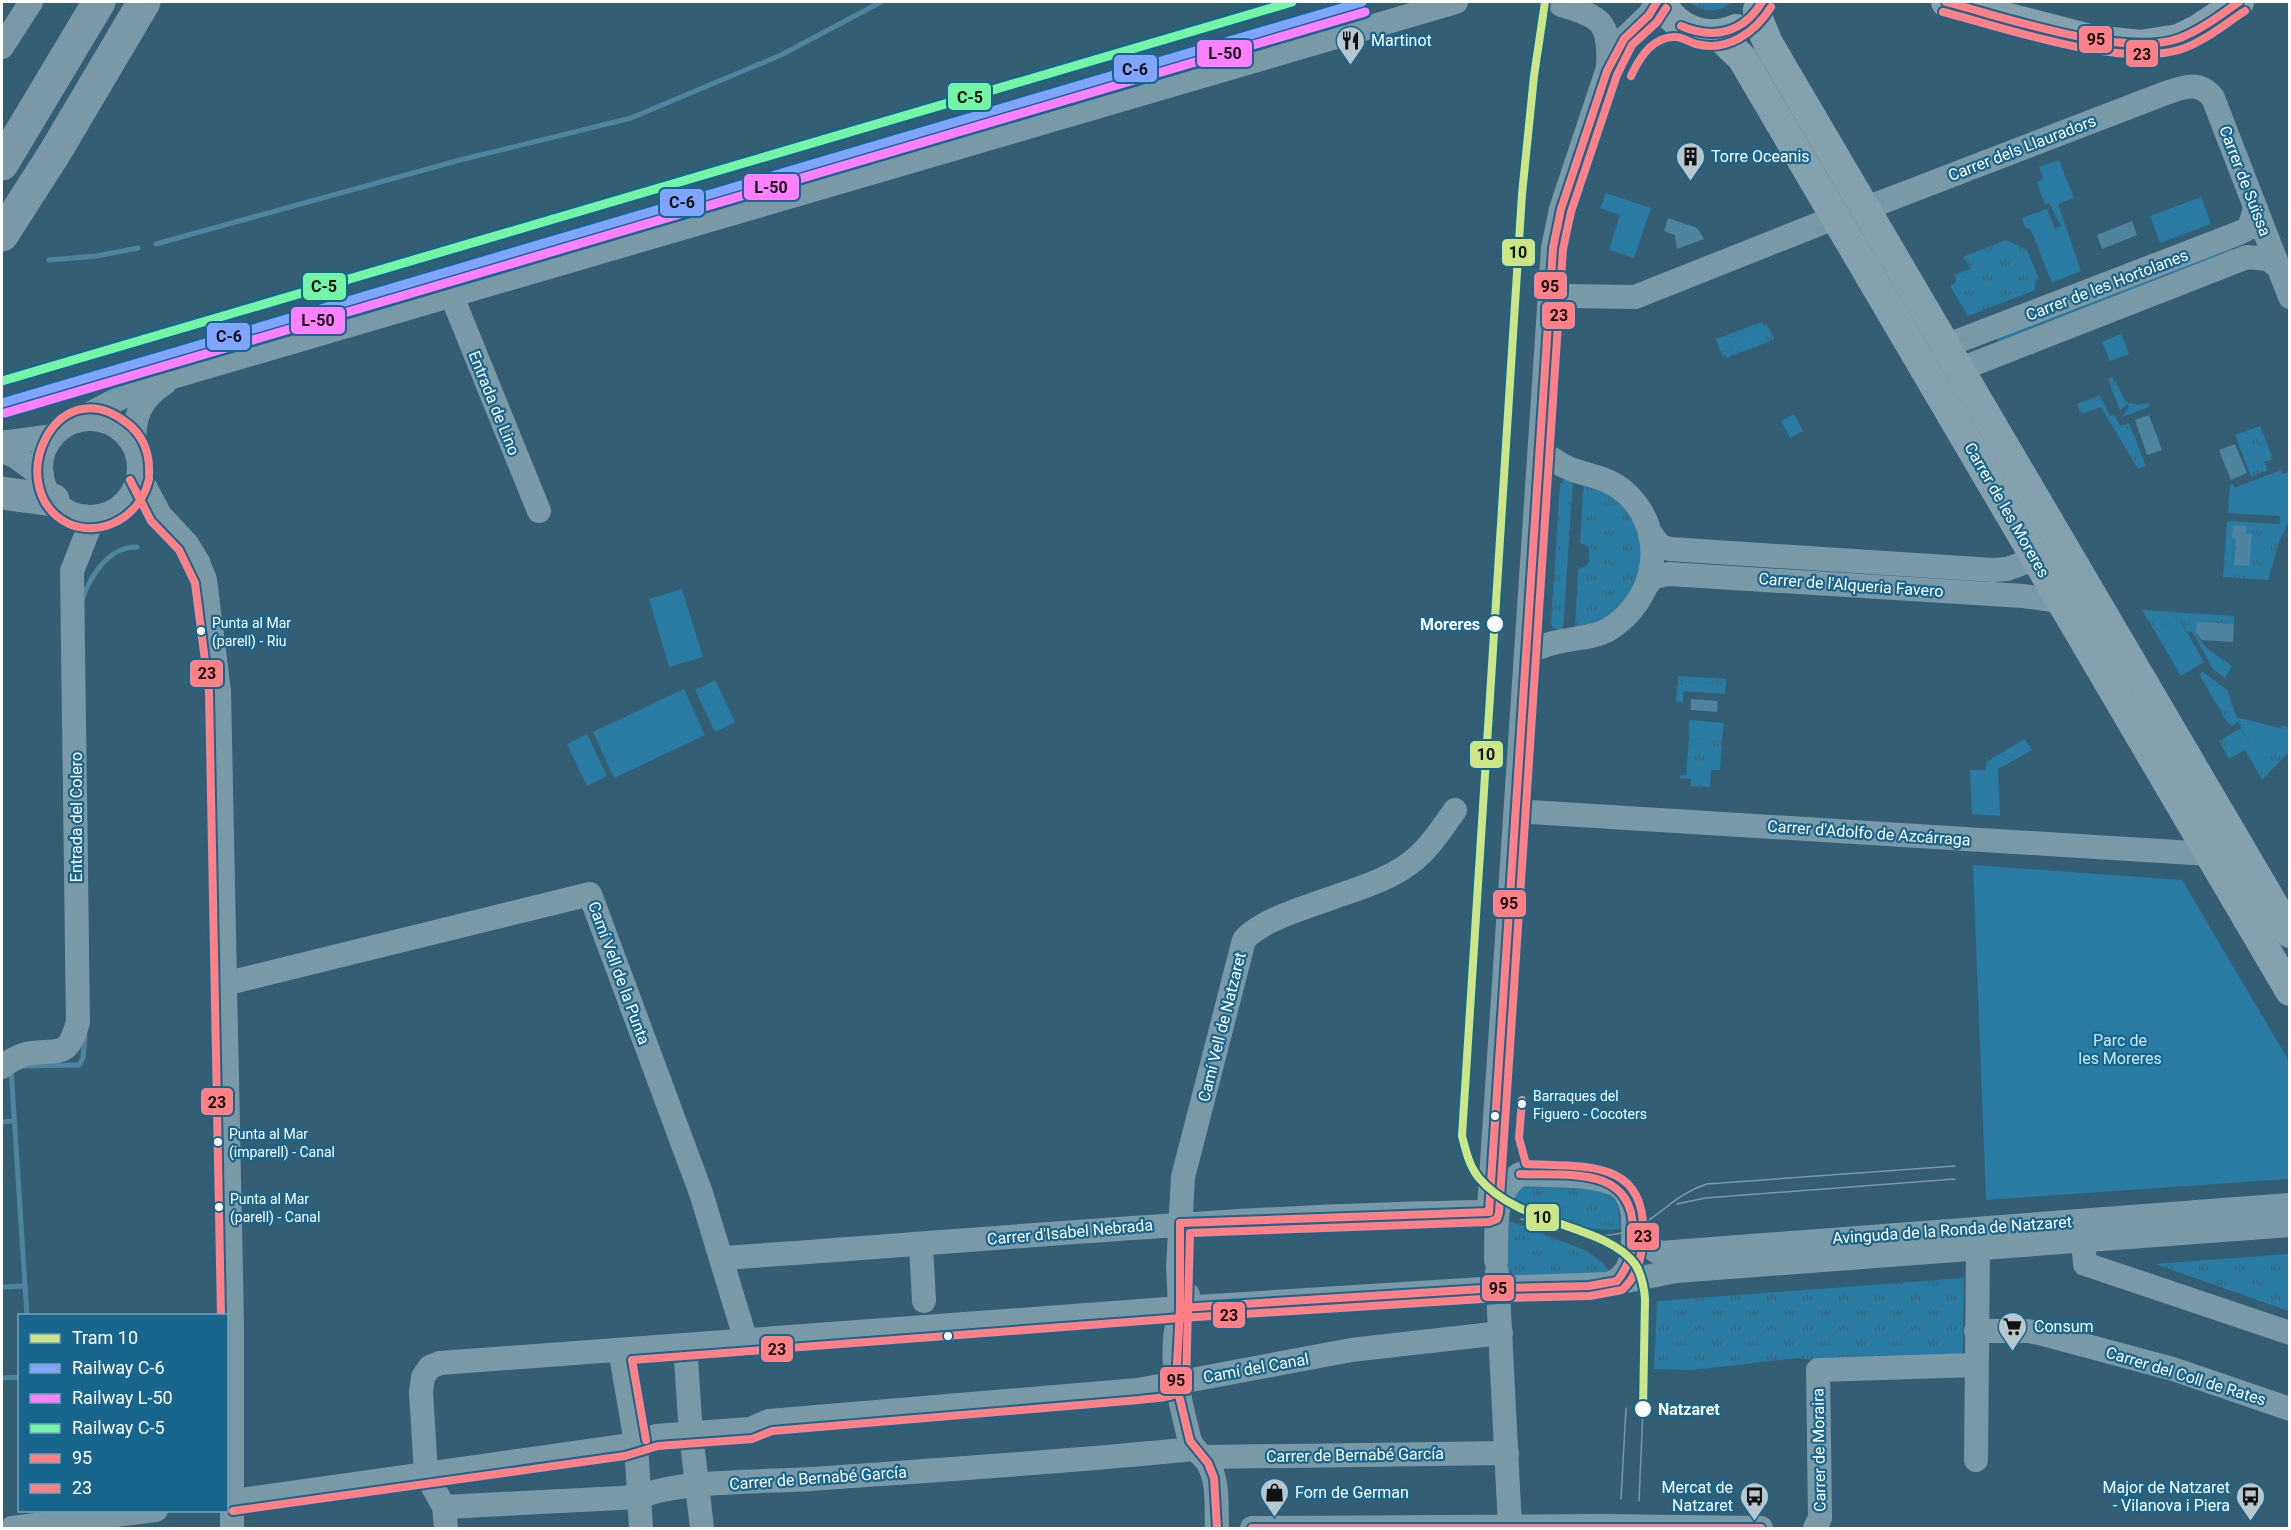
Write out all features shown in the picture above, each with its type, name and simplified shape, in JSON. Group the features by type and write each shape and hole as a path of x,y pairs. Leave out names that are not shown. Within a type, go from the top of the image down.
{"highway":[{"path":"2,164 99,2"},
{"path":"2,235 60,144 144,2"},
{"path":"2,493 47,488"}],"main road":[{"path":"1659,2 1681,26 1701,34 1718,35 1735,30 1760,6"},
{"path":"1946,2 2094,40 2140,45 2178,39 2197,30 2239,2"},
{"name":"Carrer de les Moreres","path":"1760,6 1758,19 1768,43 2289,933"},
{"name":"Carrer de les Moreres","path":"1718,35 1742,58 2289,991"}],"street":[{"path":"2,47 31,2"},
{"path":"2,443 53,436 75,421 145,385 1456,2"},
{"path":"1553,3 1587,2"},
{"path":"1510,1527 1498,1288 1489,1212 1553,248 1567,192 1608,71 1624,39 1659,2"},
{"path":"1553,3 1591,14 1605,27 1609,46 1608,71"},
{"path":"1496,1260 1498,1204 1504,1188 1520,1174 1514,1165 1509,1146 1563,296 1571,227 1628,56 1638,43 1653,33 1681,26"},
{"name":"Carrer de Suïssa","path":"2181,87 2191,86 2204,89 2213,98 2289,297"},
{"name":"Carrer dels Llauradors","path":"1864,209 2181,87"},
{"name":"Carrer de les Hortolanes","path":"1952,358 2245,231 2252,224 2255,209"},
{"path":"1563,296 1635,297 1834,218"},
{"name":"Carrer de les Hortolanes","path":"1952,358 2247,257 2261,256 2278,267"},
{"name":"Entrada de Lino","path":"451,294 539,511"},
{"path":"180,375 152,392 142,402 133,429 139,475 160,515 187,544 198,562 204,579 219,691 232,1324 229,1501 232,1528"},
{"path":"75,421 95,419 115,425 135,447"},
{"path":"47,488 43,454 53,436"},
{"path":"2,451 15,456 71,514 93,518 116,510 132,495 139,475"},
{"path":"1542,647 1561,639 1580,638 1606,631 1630,613 1647,585 1653,559 1651,534 1639,507 1626,493 1602,477 1574,472 1553,459"},
{"path":"116,510 160,515"},
{"name":"Entrada del Colero","path":"2,1067 24,1054 63,1050 69,1046 78,1022 72,571 93,518"},
{"name":"Carrer de l'Alqueria Favero","path":"1651,534 1660,546 1670,549 1993,570 2007,569 2035,559"},
{"name":"Carrer de l'Alqueria Favero","path":"1647,585 1653,577 1669,574 2023,596 2060,601"},
{"name":"Camí Vell de Natzaret","path":"1217,1528 1215,1483 1199,1453 1176,1383 1175,1348 1188,1222 1183,1177 1244,940 1260,926 1350,894 1404,868 1421,854 1455,810"},
{"name":"Carrer d'Adolfo de Azcárraga","path":"1530,812 2209,855"},
{"name":"Camí Vell de la Punta","path":"224,984 590,894 723,1258 746,1341"},
{"name":"Avinguda de la Ronda de Natzaret","path":"1520,1174 1611,1182 1626,1194 1633,1220 1644,1244 1660,1253 2289,1205"},
{"name":"Carrer d'Isabel Nebrada","path":"723,1258 921,1245 1188,1222 1489,1212"},
{"name":"Avinguda de la Ronda de Natzaret","path":"1609,1284 1622,1276 1632,1260 1633,1220"},
{"name":"Avinguda de la Ronda de Natzaret","path":"426,1473 421,1392 423,1377 429,1367 453,1360 746,1341 1180,1308 1498,1288 1609,1284 1676,1271 2289,1225"},
{"name":"Avinguda de la Ronda de Natzaret","path":"2083,1241 2085,1264 2289,1333"},
{"path":"921,1245 924,1301"},
{"path":"1976,1460 1978,1248"},
{"name":"Carrer del Coll de Rates","path":"1976,1331 2039,1333 2174,1369 2289,1409"},
{"name":"Camí del Canal","path":"229,1501 624,1446 656,1436 750,1429 769,1421 1138,1390 1351,1350 1501,1333"},
{"path":"685,1345 690,1434 702,1528"},
{"path":"620,1350 636,1442 641,1528"},
{"name":"Carrer de Moraira","path":"1815,1528 1820,1518 1818,1370 1976,1365"},
{"name":"Carrer de Bernabé García","path":"445,1518 639,1497 656,1490 696,1486 1199,1453 1507,1453"},
{"path":"426,1473 445,1518"},
{"path":"12,1528 140,1512"},
{"path":"1252,1528 1761,1528"}],"green space":[{"path":"1689,2 1733,2 1716,10 1706,10"},
{"path":"2059,160 2074,198 2058,204 2081,271 2052,283 2031,230 2025,227 2022,218 2047,209 2055,229 2061,226 2049,203 2045,205 2037,182 2043,179 2039,167"},
{"path":"1606,193 1651,208 1634,258 1609,250 1620,215 1600,208"},
{"path":"2201,197 2211,224 2160,243 2150,216"},
{"path":"2006,240 2027,250 2039,279 2035,281 2035,290 1968,316 1950,286 1956,282 1954,275 1971,269 1963,257"},
{"path":"2232,247 2234,251 1998,341 1995,338"},
{"path":"1762,322 1763,325 1766,324 1775,339 1753,348 1746,331 1727,338 1733,355 1727,358 1725,355 1722,356 1716,339"},
{"path":"1746,331 1753,348 1733,355 1727,338"},
{"path":"2121,334 2129,354 2110,361 2102,342"},
{"path":"2113,377 2126,402 2137,405 2148,403 2149,407 2122,417 2129,407 2127,404 2120,411 2108,379"},
{"path":"2100,395 2110,416 2114,414 2120,426 2129,423 2146,466 2138,469 2101,407 2081,414 2077,404"},
{"path":"1794,414 1803,431 1790,438 1781,421"},
{"path":"2260,426 2273,459 2264,462 2268,470 2251,477 2235,435"},
{"path":"2281,470 2283,474 2289,472 2289,494 2243,512 2234,488"},
{"path":"1565,479 1573,479 1563,630 1553,628 1551,623 1560,484"},
{"path":"1584,481 1605,488 1638,523 1644,570 1614,617 1575,630 1578,569 1589,562 1589,547 1580,543"},
{"path":"2233,484 2243,511 2289,494 2289,521 2279,542 2268,580 2223,577 2227,521 2280,524 2279,516 2228,513 2230,485"},
{"path":"682,589 703,657 669,667 649,599"},
{"path":"2142,610 2234,616 2234,624 2197,622 2197,631 2203,644 2232,666 2225,678 2213,669 2192,631 2188,633 2178,617 2154,630"},
{"path":"2178,617 2204,662 2181,676 2154,630"},
{"path":"2203,672 2227,690 2237,718 2248,720 2247,722 2238,721 2233,726 2227,722 2199,674"},
{"path":"1678,676 1726,679 1726,685 1684,682 1683,702 1676,702"},
{"path":"715,680 735,722 715,732 695,690"},
{"path":"1684,682 1726,685 1725,694 1683,691"},
{"path":"684,689 705,735 614,778 593,732"},
{"path":"1689,720 1724,723 1722,741 1689,739"},
{"path":"2248,720 2283,729 2279,751 2251,746 2238,721 2247,722"},
{"path":"2280,726 2289,727 2289,752 2262,780 2245,750 2229,759 2219,741 2241,728 2251,746 2283,729"},
{"path":"587,734 607,776 587,786 567,744"},
{"path":"1689,739 1722,741 1720,770 1711,770 1710,787 1691,786 1691,779 1680,778 1680,775 1686,775"},
{"path":"2025,739 2032,750 1998,769 2000,816 1972,814 1970,770 1986,770 1986,762"},
{"name":"Parc de les Moreres","path":"1973,865 2182,880 2289,1061 2289,1179 1986,1200"},
{"path":"1521,1186 1599,1189 1617,1201 1621,1229 1606,1230 1577,1226 1548,1216 1507,1197"},
{"path":"1504,1219 1587,1251 1603,1263 1612,1275 1515,1278 1507,1266"},
{"path":"2289,1254 2289,1311 2155,1264"},
{"path":"1964,1278 1963,1356 1826,1362 1798,1358 1692,1370 1654,1369 1657,1301"}],"shaded area":[{"path":"1668,218 1697,228 1704,239 1677,249 1675,235 1664,231"},
{"path":"2132,221 2137,235 2102,249 2097,235"},
{"path":"2149,415 2162,450 2147,455 2135,420"},
{"path":"2235,444 2247,473 2231,480 2219,450"},
{"path":"2233,525 2247,526 2246,534 2252,534 2249,566 2234,565 2236,539 2232,538"},
{"path":"2197,622 2234,624 2233,642 2201,640 2196,631"},
{"path":"1691,699 1718,701 1717,712 1691,710"}],"waterway":[{"path":"156,244 460,160 631,118 781,55 881,2"},
{"path":"49,260 97,256 138,248"},
{"path":"82,600 90,581 109,557 127,548 137,547"},
{"path":"20,1066 79,1065 83,1058 85,1036"},
{"path":"11,1069 27,1314"},
{"path":"2,1122 13,1121"},
{"path":"2,1287 25,1286"},
{"path":"2,1378 18,1377"}],"tram line":[{"name":"10","path":"1545,2 1534,76 1522,194 1462,1136 1473,1168 1479,1178 1496,1194 1538,1216 1604,1240 1635,1264 1642,1281 1645,1299 1643,1409"},
{"path":"1588,1235 1626,1232 1640,1226 1690,1191 1707,1184 1955,1166"},
{"path":"1677,1204 1705,1198 1955,1179"},
{"path":"1521,1219 1578,1231"},
{"path":"1621,1499 1626,1408"},
{"path":"1639,1501 1643,1409"}],"rail line":[{"name":"C-5","path":"2,381 1292,2"},
{"name":"C-6","path":"2,403 1362,2"},
{"name":"L-50","path":"5,413 1365,12"}],"transit line":[{"name":"95","path":"1489,1212 1553,248 1561,209 1607,71 1624,39 1649,15 1657,2"},
{"name":"95","path":"1681,26 1705,33 1727,31 1746,21 1762,2"},
{"name":"95","path":"1946,2 2064,34 2128,43 2157,43 2180,38 2203,27 2239,2"},
{"name":"23","path":"1631,76 1647,50 1665,38 1682,38 1707,46 1729,43 1757,25 1771,7"},
{"name":"23","path":"233,1511 625,1456 658,1446 752,1439 772,1431 1166,1397 1179,1393 1186,1384 1190,1233 1489,1222 1497,1219 1563,249 1571,212 1617,75 1632,45 1657,22 1666,8"},
{"name":"23","path":"1943,12 2063,44 2128,54 2157,54 2190,46 2245,11"},
{"name":"23","path":"149,475 147,453 138,434 127,423 101,410 78,410 59,421 45,439 38,462 39,486 49,508 69,524 82,528 108,525 129,513 145,492 149,479"},
{"name":"23","path":"130,480 151,521 179,550 195,583 209,692 221,1314"},
{"name":"23","path":"646,1440 632,1360 1181,1318 1498,1298 1590,1296 1622,1290 1632,1278 1642,1251 1641,1211 1634,1192 1623,1180 1607,1172 1569,1166 1526,1164 1519,1138 1522,1100"},
{"name":"95","path":"1180,1308 1498,1288 1589,1286 1617,1281 1628,1263 1633,1236 1630,1208 1622,1194 1609,1184 1594,1178 1576,1175 1520,1174"},
{"name":"95","path":"1180,1223 1489,1212"},
{"name":"95","path":"1180,1223 1180,1308 1176,1383 1190,1441 1208,1463 1214,1478 1217,1528"},
{"name":"95","path":"1252,1528 1761,1528"}],"place":[{"name":"Martinot","path":"1350,66"},
{"name":"Torre Oceanis","path":"1690,182"},
{"name":"Moreres","path":"1495,624"},
{"name":"Punta al Mar (parell) - Riu","path":"201,631"},
{"name":"Barraques del Figuero - Cocoters","path":"1522,1104"},
{"name":"Punta al Mar (imparell) - Canal","path":"218,1142"},
{"name":"Punta al Mar (parell) - Canal","path":"219,1207"},
{"name":"Consum","path":"2013,1352"},
{"name":"Natzaret","path":"1643,1409"},
{"name":"Forn de German","path":"1274,1518"},
{"name":"Mercat de Natzaret","path":"1754,1522"},
{"name":"Major de Natzaret - Vilanova i Piera","path":"2251,1522"}]}
